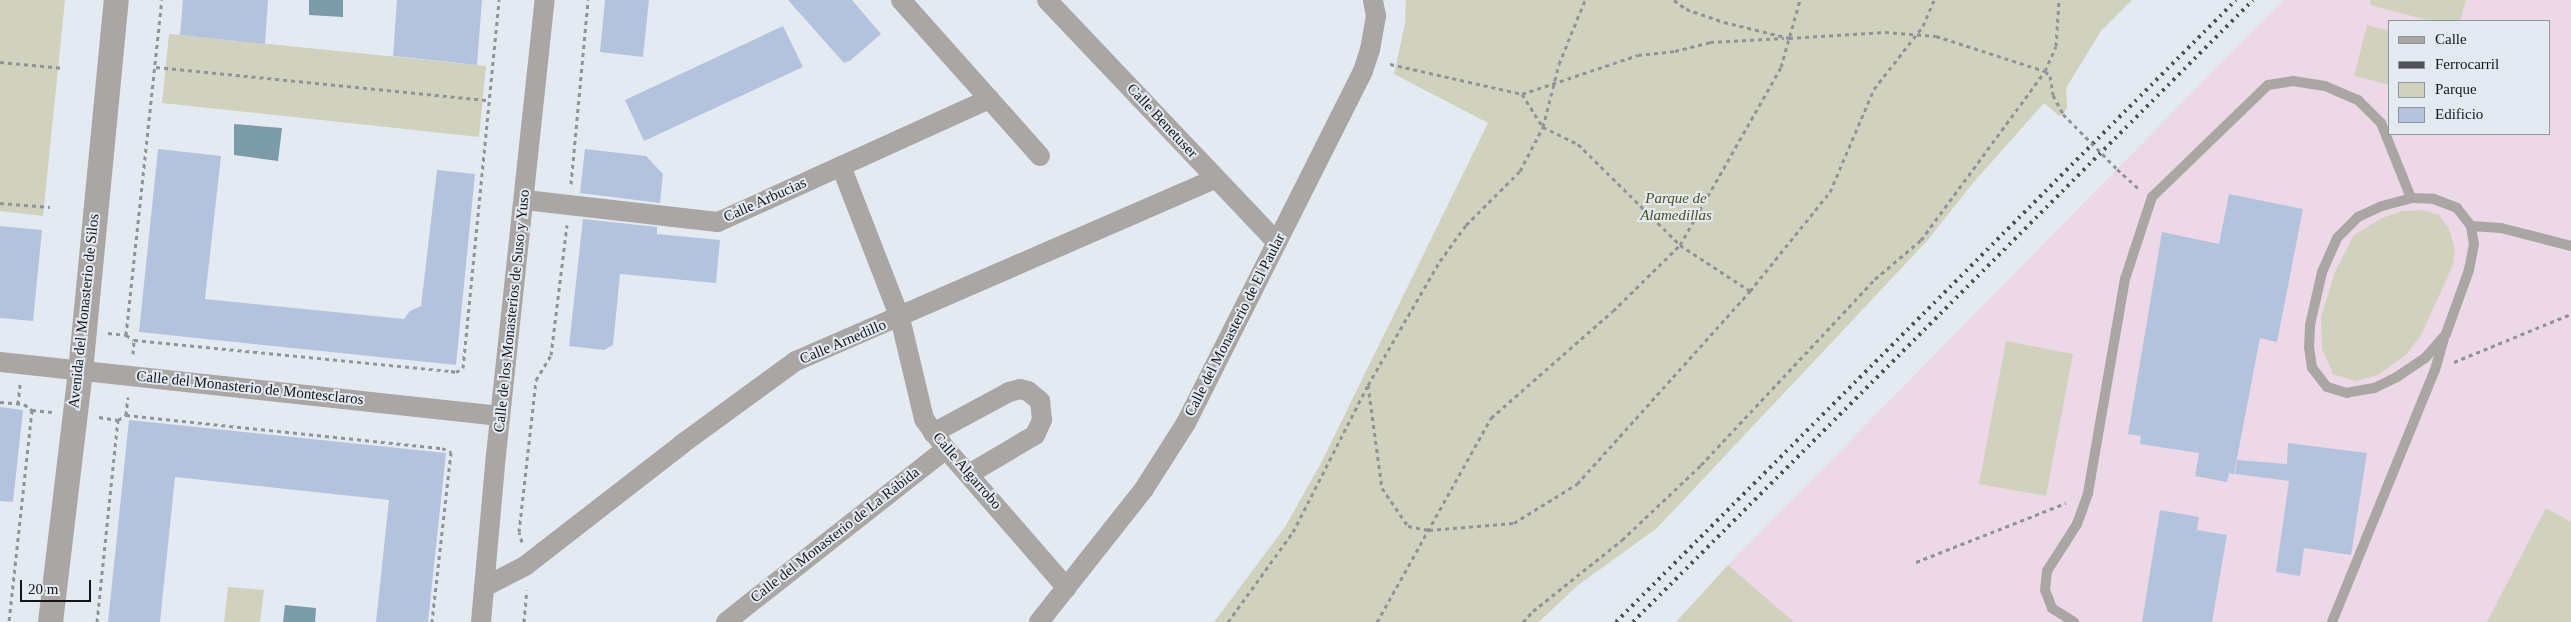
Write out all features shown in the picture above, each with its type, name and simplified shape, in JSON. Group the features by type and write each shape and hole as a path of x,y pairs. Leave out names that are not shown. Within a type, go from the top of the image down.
{"street":[{"name":"Avenida del Monasterio de Silos","path":"50,622 80,371 116,0"},
{"name":"Calle de los Monasterios de Suso y Yuso","path":"480,622 500,416 525,200 545,0"},
{"path":"901,0 1040,156"},
{"name":"Calle Benetuser","path":"1047,0 1277,242"},
{"name":"Calle del Monasterio de El Paular","path":"1040,622 1144,489 1186,423 1363,71 1370,50 1376,16 1373,0"},
{"name":"Calle Arbucias","path":"525,200 718,222 989,99"},
{"name":"Calle Algarrobo","path":"841,166 900,318 924,419 946,449 1067,588"},
{"name":"Calle Arnedillo","path":"484,587 526,566 682,444 796,361 900,318 1216,178"},
{"name":"Calle del Monasterio de Montesclaros","path":"0,362 500,416"},
{"path":"933,433 1009,392 1028,391 1040,401 1042,420 1035,435 969,474"},
{"name":"Calle del Monasterio de La Rábida","path":"726,622 946,449"}],"lane":[{"path":"2074,622 2052,608 2045,590 2047,571 2077,524 2088,493 2125,279 2152,197 2268,85 2293,81 2325,86 2358,100 2381,123 2412,198"},
{"path":"2332,622 2435,370 2446,334 2470,270 2474,244 2471,226 2457,208 2434,198 2412,198 2358,217 2337,238 2322,272 2310,325 2309,347 2312,368 2327,386 2346,393 2367,390 2396,377 2425,358 2446,334"},
{"path":"2471,226 2501,228 2571,246"}],"path":[{"path":"126,334 162,0"},
{"path":"107,332 126,334 134,340 456,372 463,368 499,0"},
{"path":"524,622 527,583 526,566 519,532 536,380 551,355 569,205 588,0"},
{"path":"1228,622 1294,532 1368,385 1440,261 1466,225 1520,170 1543,127 1559,64 1585,0"},
{"path":"1674,0 1686,9 1724,22 1789,38"},
{"path":"1377,622 1491,418 1613,312 1680,244 1781,67 1800,0"},
{"path":"1368,385 1382,488 1408,526 1429,530 1514,522 1577,484 1750,291 1830,192 1874,89 1923,26 1934,0"},
{"path":"1523,622 1533,611 1622,540 1701,465 1875,279 1921,240 2045,71 2056,46 2060,0"},
{"path":"1390,64 1522,94 1638,55 1675,51 1710,42 1885,32 1936,36 2045,71 2050,76 2053,95 2063,114 2132,184 2152,197"},
{"path":"0,62 64,68"},
{"path":"156,67 488,100"},
{"path":"1522,94 1543,127 1578,144 1680,244 1750,291"},
{"path":"0,203 50,207"},
{"path":"2435,370 2571,314"},
{"path":"18,404 21,378"},
{"path":"0,402 18,404 32,410 55,412"},
{"path":"9,622 32,410"},
{"path":"91,416 118,420 126,415 442,448 451,452 432,622"},
{"path":"97,622 118,420"},
{"path":"1916,562 2038,516 2088,493"}],"shaded area":[{"path":"2283,0 2571,0 2571,622 1794,622 1728,565"}],"green space":[{"path":"0,0 65,0 43,216 0,211"},
{"name":"Parque de Alamedillas","path":"1406,0 2132,0 2101,31 2066,88 2067,108 2063,114 2059,116 2044,103 1973,183 1927,241 1657,528 1577,586 1539,622 1214,622 1285,527 1321,463 1488,123 1394,74 1405,24"},
{"path":"2371,0 2466,0 2460,20 2427,20 2370,5"},
{"path":"2367,25 2388,30 2388,84 2354,76"},
{"path":"169,34 486,66 479,137 162,103"},
{"path":"2423,210 2439,215 2449,229 2455,248 2453,265 2421,335 2406,355 2378,375 2355,381 2333,374 2322,349 2321,317 2335,272 2354,235 2382,218 2402,211"},
{"path":"2006,341 2073,354 2046,496 1979,484"},
{"path":"2546,508 2571,522 2571,622 2487,622"},
{"path":"1728,565 1794,622 1676,622"},
{"path":"228,587 264,590 260,622 224,622"}],"water":[{"path":"309,0 343,0 343,17 309,15"},
{"path":"234,124 282,128 278,161 234,155"},
{"path":"285,605 316,608 315,622 283,622"}],"building":[{"path":"183,0 268,0 265,44 180,35"},
{"path":"397,0 482,0 477,65 393,56"},
{"path":"605,0 649,0 643,57 600,52"},
{"path":"788,0 852,0 881,34 851,60 844,63"},
{"path":"783,26 803,67 644,141 625,100"},
{"path":"158,149 221,156 205,299 404,319 410,311 421,306 437,170 475,174 456,365 139,332"},
{"path":"585,149 646,156 663,174 660,203 580,193"},
{"path":"2229,194 2303,209 2277,342 2260,338 2234,474 2229,473 2227,482 2195,476 2199,453 2140,444 2141,436 2128,434 2162,232 2219,244"},
{"path":"583,219 657,227 657,234 720,240 716,283 620,274 613,345 604,350 569,346"},
{"path":"0,226 42,230 33,321 0,318"},
{"path":"0,407 23,410 13,502 0,501"},
{"path":"129,420 446,453 428,622 376,622 389,500 175,477 160,622 108,622"},
{"path":"2288,443 2367,453 2351,555 2304,548 2300,576 2276,572 2289,481 2235,474 2237,460 2287,464"},
{"path":"2160,510 2199,517 2197,530 2227,535 2212,622 2142,622"}],"railway":[{"path":"1616,622 2236,0"},
{"path":"1633,622 2253,0"}]}
